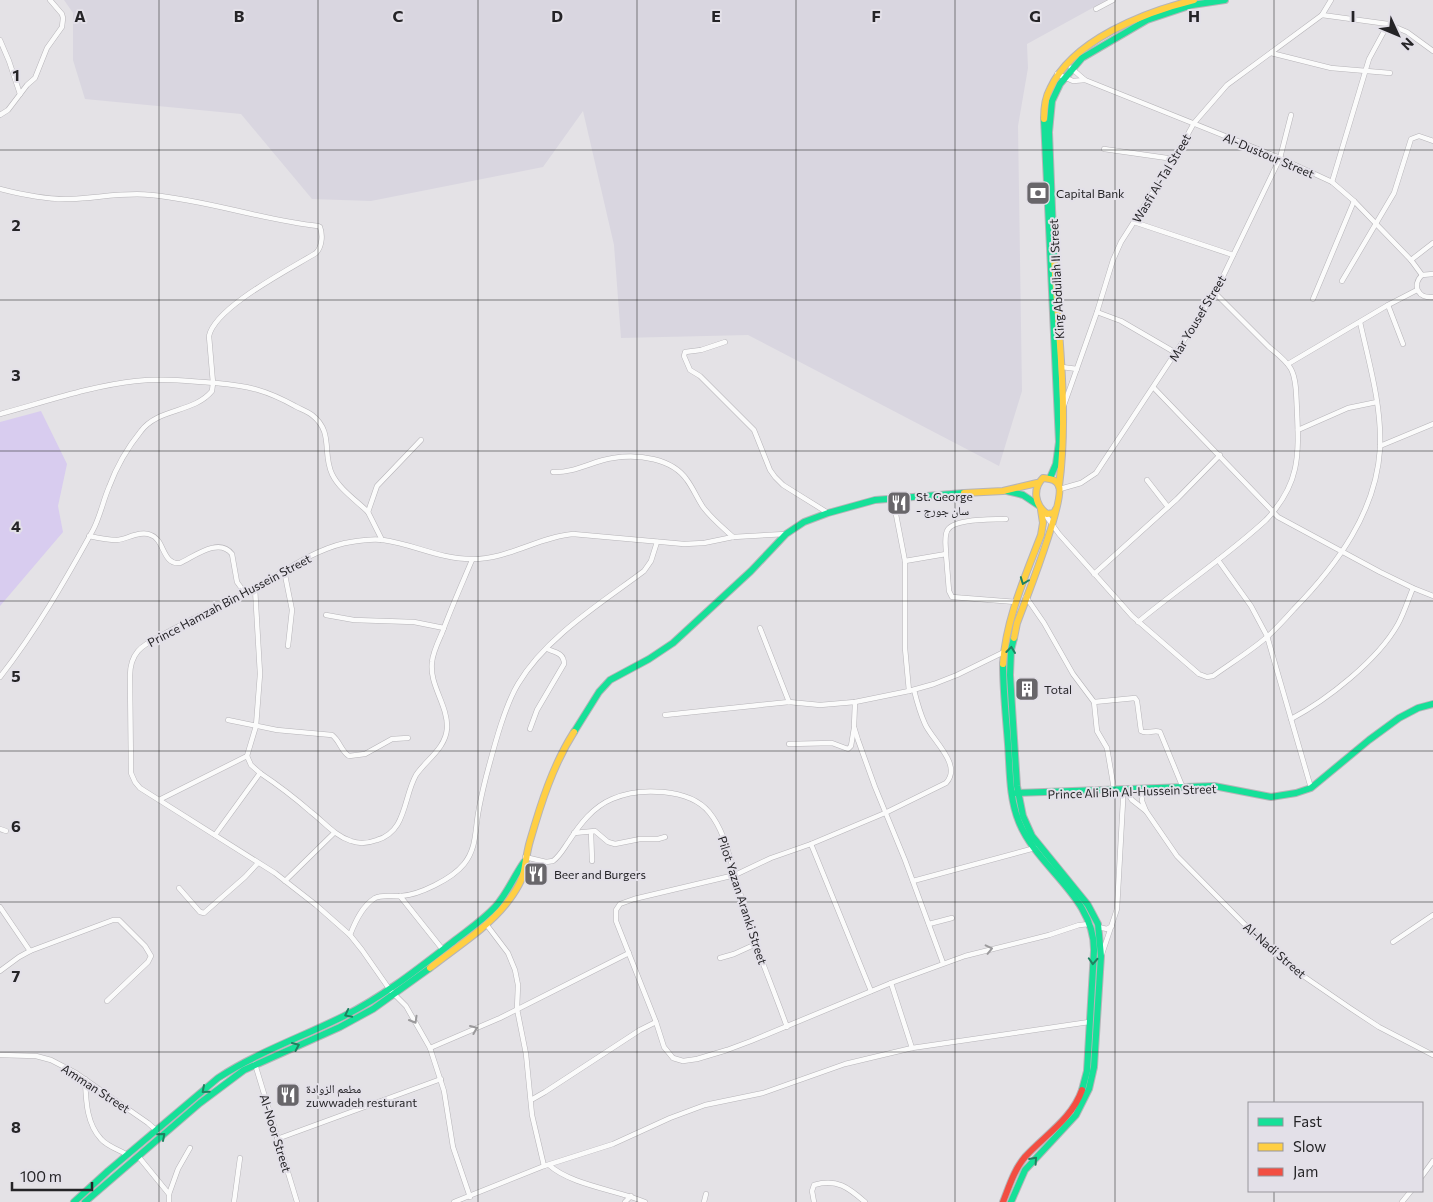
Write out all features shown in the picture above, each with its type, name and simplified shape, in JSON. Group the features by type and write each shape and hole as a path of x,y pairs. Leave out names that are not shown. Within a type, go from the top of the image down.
{"main road":[{"name":"King Abdullah II Street","path":"1060,488 1063,456 1063,408 1049,132 1052,101 1069,66 1092,44 1145,16 1174,4 1195,0"},
{"name":"King Abdullah II Street","path":"1050,478 1056,464 1059,442 1046,210 1044,120 1046,98 1057,74 1147,20 1177,8 1225,0"},
{"path":"74,1202 218,1078 236,1066 331,1023 392,992 486,924 506,904 524,871 525,860 542,798 566,744 599,692 610,680 650,659 673,643 751,571 786,534 804,522 875,500 1003,491 1037,483 1043,478 1050,478 1057,483 1060,488 1053,527 1017,623 1011,650 1010,675 1015,793"},
{"path":"1004,1202 1014,1174 1024,1158 1066,1117 1077,1102 1085,1082 1094,941 1090,924 1078,903 1023,830 1017,817 1003,682 1004,652 1016,602 1041,535 1042,509 1036,495 1037,483"},
{"path":"1003,491 1023,495 1051,514 1056,509"},
{"name":"Prince Ali Bin Al-Hussein Street","path":"1015,793 1214,786 1271,796 1296,793 1310,788 1399,718 1418,708 1433,704"},
{"path":"1010,1202 1025,1171 1077,1116 1092,1085 1101,956 1098,927 1088,905 1036,847"},
{"path":"85,1202 230,1079 255,1064 340,1027 373,1009 495,907 502,899 525,860"}],"street":[{"path":"0,115 8,110 38,74 44,54 63,23 60,10 50,0"},
{"path":"1096,9 1113,0"},
{"name":"Wasfi Al-Tal Street","path":"1063,408 1078,369 1113,260 1121,242 1174,159 1194,123 1227,85 1322,15 1331,0"},
{"path":"1322,15 1388,24 1407,32 1433,51"},
{"path":"1332,182 1364,71 1388,24"},
{"path":"0,40 20,94"},
{"path":"1271,53 1330,68 1390,73"},
{"name":"Al-Dustour Street","path":"1069,66 1085,80 1280,158 1332,182 1377,224 1422,275"},
{"name":"Al-Dustour Street","path":"1057,74 1073,81 1085,80"},
{"name":"Mar Yousef Street","path":"1060,488 1082,483 1096,473 1154,388 1215,293 1280,158 1291,115"},
{"path":"1342,281 1394,193 1399,182 1408,143 1411,139 1419,136 1433,141"},
{"path":"1104,149 1174,159"},
{"path":"0,189 58,199 137,194 151,195 320,227 320,246 318,251 240,301 221,315 210,328 212,391 205,399 152,421 140,432 110,484 97,522 48,611 25,646 0,677"},
{"path":"1313,299 1354,201"},
{"path":"1134,222 1233,255"},
{"path":"1410,260 1433,243"},
{"path":"1433,274 1422,275 1417,282 1417,290 1420,295 1426,298 1433,298"},
{"path":"1288,364 1417,290"},
{"path":"1138,622 1253,532 1273,513 1293,478 1298,455 1298,430 1291,369 1215,293"},
{"path":"1388,305 1403,344"},
{"path":"1097,312 1121,321 1176,353"},
{"path":"1042,509 1053,527 1138,622 1199,674 1210,677 1268,636 1311,591 1352,538 1370,497 1375,482 1380,446 1377,402 1360,322"},
{"path":"725,342 701,350 685,352 684,356 687,366 700,376 754,430 770,470 782,485 828,513"},
{"path":"1062,367 1078,369"},
{"path":"0,414 106,386 137,381 181,380 242,385 267,392 311,415 325,432 328,461 332,476 368,512 382,540"},
{"path":"1154,388 1278,517 1413,588 1433,595"},
{"path":"1298,430 1348,408 1377,402"},
{"path":"1380,446 1433,424"},
{"path":"368,512 377,486 421,440"},
{"path":"1094,574 1168,507 1220,456"},
{"path":"554,472 569,472 613,458 641,458 665,462 680,471 704,508 733,536"},
{"path":"1147,480 1168,507"},
{"path":"893,499 904,562 905,648 912,691 926,726 948,757 951,776 946,783 885,814 771,858 735,875 652,893 620,904 615,914 664,1047 673,1058 683,1061 697,1059 727,1050 787,1027 943,963 973,953 1049,935 1079,925 1090,924"},
{"path":"1006,519 952,525 946,533 949,591 952,597 1016,602"},
{"path":"89,536 116,540 150,534 157,539 168,559 175,563 180,563 213,547 222,547 232,554 238,582 245,593"},
{"name":"Prince Hamzah Bin Hussein Street","path":"470,1197 453,1148 441,1079 430,1048 406,1006 392,992 350,935 285,881 161,799 140,788 135,782 131,773 130,676 134,657 146,644 255,588 284,570 328,548 345,543 382,540 437,555 472,560 518,550 545,539 559,536 583,535 684,544 704,543 733,536 786,534"},
{"path":"350,935 360,914 370,902 382,896 418,893 459,870 469,857 476,840 478,815 486,778 510,702 524,674 547,648 565,632 644,571 651,561 657,542"},
{"path":"904,562 946,554"},
{"path":"255,588 260,658 256,726 248,756 251,765 334,832 351,841 366,842 383,838 395,830 399,824 410,788 417,774 446,736 445,714 434,684 433,657 472,560"},
{"path":"1218,560 1251,606 1268,636 1310,788"},
{"path":"284,570 292,610 288,646"},
{"path":"1291,719 1312,707 1347,682 1382,646 1397,625 1413,588"},
{"path":"1026,597 1044,623 1073,674 1094,702 1097,731 1107,748 1123,797 1117,909 1101,956"},
{"path":"326,615 354,620 414,622 444,628"},
{"path":"760,628 789,702"},
{"path":"530,729 544,698 564,664 562,656 547,648"},
{"path":"665,715 789,702 820,705 855,702 912,691 957,675 1004,652"},
{"path":"1094,702 1137,699 1141,731 1146,733 1160,732 1183,788"},
{"path":"789,744 832,743 848,749 851,746 854,727 855,702"},
{"path":"228,720 286,732 332,735 349,756 365,754 392,739 408,738"},
{"path":"854,727 874,787 913,881 943,963"},
{"path":"161,799 248,756"},
{"path":"215,835 260,773"},
{"name":"Al-Nadi Street","path":"1119,789 1146,811"},
{"name":"Al-Nadi Street","path":"1142,789 1142,801 1146,811 1177,856 1277,955 1296,971 1379,1027 1433,1055"},
{"name":"Pilot Yazan Aranki Street","path":"525,860 552,861 560,854 574,832 592,812 612,799 651,791 681,796 700,804 712,816 720,830 756,944 787,1027"},
{"path":"0,829 6,831"},
{"path":"285,881 334,832"},
{"path":"574,832 597,832 606,840 615,844 665,837"},
{"path":"592,832 592,861"},
{"path":"811,844 871,991"},
{"path":"913,881 1036,847"},
{"path":"179,888 200,912 204,913 258,863"},
{"path":"400,896 444,950"},
{"path":"0,906 30,952"},
{"path":"1393,942 1433,915"},
{"path":"929,924 952,918"},
{"path":"0,971 19,957 30,952 113,920 119,920 150,952 151,956 148,962 107,1001"},
{"path":"486,924 512,960 518,985 517,1009 526,1054 532,1115 547,1165 574,1179 645,1202"},
{"path":"1098,927 1107,929 1112,926"},
{"path":"720,958 756,944"},
{"path":"430,1048 517,1009 629,953"},
{"path":"891,983 912,1048"},
{"path":"531,1100 640,1030 656,1022"},
{"path":"454,1202 547,1165 613,1144 670,1118 705,1105 763,1093 845,1064 912,1048 1089,1022"},
{"name":"Amman Street","path":"0,1055 36,1056 51,1060 85,1079 157,1131"},
{"name":"Al-Noor Street","path":"255,1064 297,1202"},
{"path":"85,1079 87,1110 95,1131 102,1140 124,1154"},
{"path":"277,1139 441,1079"},
{"path":"169,1202 169,1194 178,1169 190,1148"},
{"path":"138,1156 169,1194"},
{"path":"234,1202 240,1158"},
{"path":"1423,1175 1433,1161"},
{"path":"814,1202 812,1191 814,1185 837,1184 846,1186 865,1202"},
{"path":"1402,1202 1410,1192"},
{"path":"704,1202 706,1194"},
{"path":"624,1202 631,1196"}],"shaded area":[{"path":"64,0 1107,0 1027,44 1028,68 1018,126 1022,391 999,466 748,335 621,338 614,245 583,111 543,167 371,201 312,199 241,114 85,99 73,60 73,13"},
{"path":"41,411 67,464 58,506 63,532 0,606 0,422"}],"traffic: fast":[{"path":"1054,258 1049,132 1052,101 1060,84 1082,58 1147,20 1192,5 1225,0"},
{"path":"1044,119 1059,442 1056,464 1050,478"},
{"path":"1007,491 1023,495 1038,505"},
{"path":"574,732 599,692 610,680 649,659 673,643 751,571 786,534 804,522 875,500 964,493"},
{"path":"1011,1202 1025,1170 1076,1115 1089,1089 1094,1067 1101,956 1098,924 1088,905 1032,836 1023,816 1017,786 1010,675 1011,650 1014,638"},
{"path":"1003,664 1010,784 1016,813 1028,839 1076,899 1092,932 1094,951 1087,1071 1082,1090"},
{"path":"1016,793 1214,786 1271,797 1296,793 1311,788 1399,718 1418,708 1433,704"},
{"path":"74,1202 218,1078 264,1052 359,1008 387,991 428,961 495,907 524,862"},
{"path":"85,1202 200,1103 244,1070 340,1027 373,1009 430,968"}],"traffic: slow":[{"path":"1044,119 1047,96 1060,72 1092,42 1154,12 1194,0"},
{"path":"1054,258 1063,401 1062,458 1059,486"},
{"path":"1014,638 1017,623 1056,511 1059,495 1059,486 1056,482 1043,478 1037,487 1036,497 1038,502 1047,514 1054,513 1056,509"},
{"path":"964,493 1003,491 1037,483"},
{"path":"1003,664 1012,614 1041,535 1043,523 1041,510"},
{"path":"430,968 489,922 506,904 517,888 523,875 530,841 548,785 574,732"}],"traffic: jam":[{"path":"1003,1202 1021,1162 1072,1110 1082,1090"}],"place":[{"name":"Capital Bank","path":"1038,193"},
{"name":"St. George - سان جورج","path":"899,503"},
{"name":"Total","path":"1027,689"},
{"name":"Beer and Burgers","path":"536,874"},
{"name":"مطعم الزوادة zuwwadeh resturant","path":"288,1095"}]}
